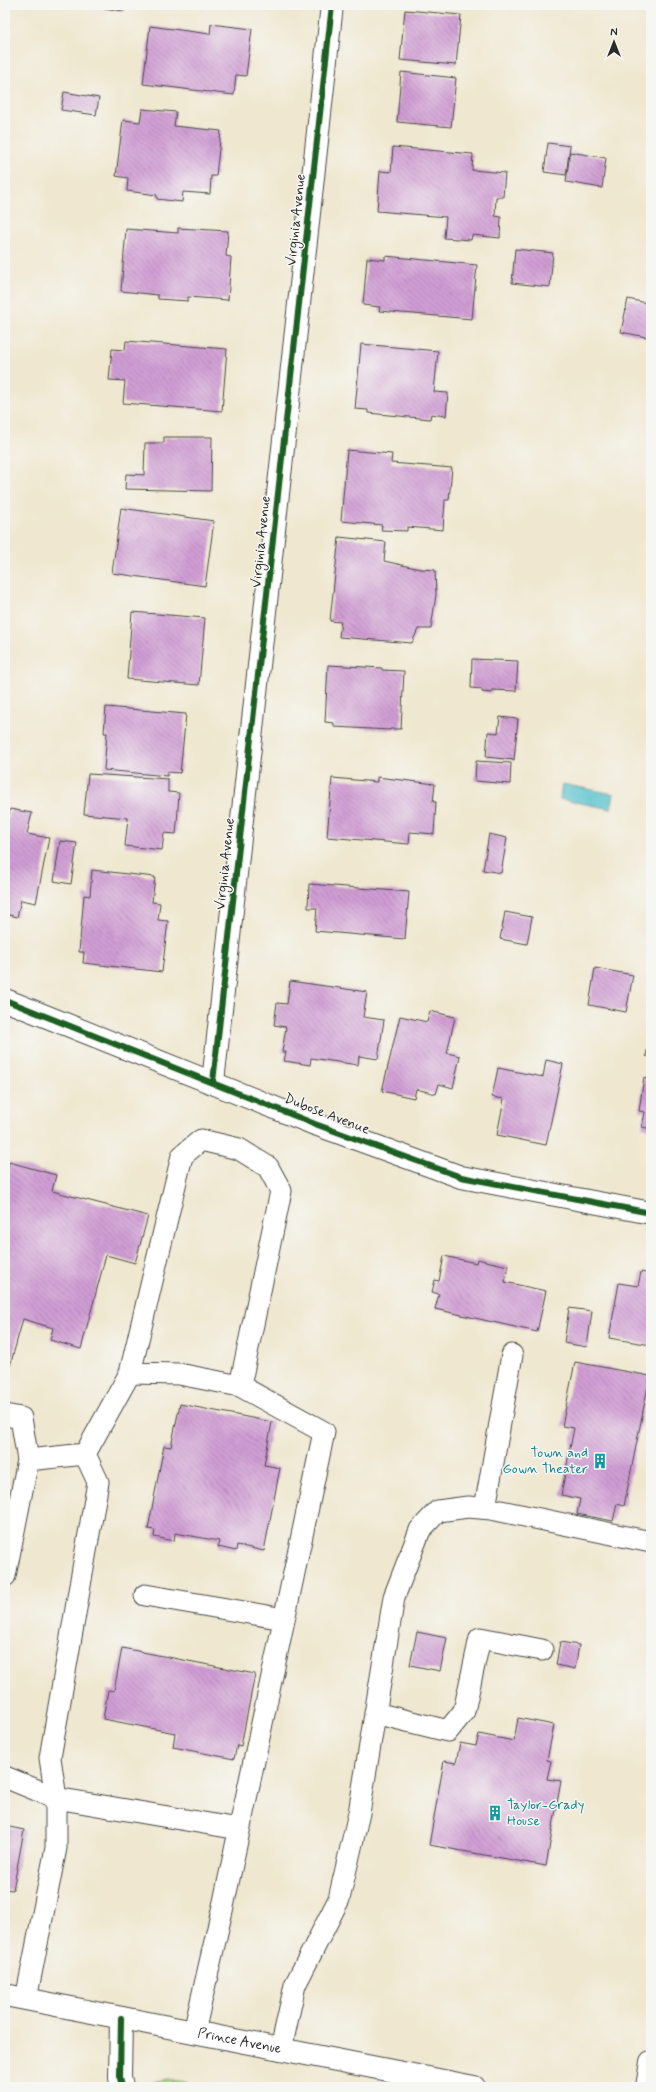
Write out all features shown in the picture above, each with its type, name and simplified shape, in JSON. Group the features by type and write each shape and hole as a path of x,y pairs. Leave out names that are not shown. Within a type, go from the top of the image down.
{"street":[{"name":"Virginia Avenue","path":"213,1082 332,5"},
{"name":"Dubose Avenue","path":"5,1000 315,1124 461,1178 651,1213"},
{"name":"Prince Avenue","path":"15,1997 474,2087"},
{"path":"121,2018 120,2078 122,2087"},
{"path":"647,2087 651,2062"}],"lane":[{"path":"85,1454 130,1373 182,1156 201,1140 239,1150 268,1167 281,1191 240,1386"},
{"path":"485,1508 512,1355"},
{"path":"130,1373 179,1374 240,1386 324,1432 240,1829 194,2032"},
{"path":"5,1415 21,1418 28,1460 5,1576"},
{"path":"28,1460 85,1454"},
{"path":"15,1997 56,1848 56,1798 50,1758 98,1482 85,1454"},
{"path":"281,2049 295,1985 338,1900 358,1813 394,1596 420,1530 438,1511 468,1507 485,1508 651,1542"},
{"path":"145,1595 284,1619"},
{"path":"375,1713 448,1731 464,1711 480,1638 542,1650"},
{"path":"5,1777 56,1798 240,1829"}],"green space":[{"path":"168,2079 209,2087 147,2087 152,2082"}],"water":[{"path":"562,784 614,794 611,809 560,799"}],"building":[{"path":"84,5 124,5 124,11"},
{"path":"405,10 461,15 456,65 400,60"},
{"path":"211,24 252,29 246,76 236,75 234,95 143,84 150,26 210,34"},
{"path":"401,72 456,78 451,127 397,122"},
{"path":"64,92 99,98 96,115 61,110"},
{"path":"142,109 176,112 174,126 221,131 216,176 211,176 210,194 183,192 182,202 157,199 157,195 127,191 128,178 116,176 123,120 140,122"},
{"path":"548,143 570,146 566,175 544,172"},
{"path":"393,147 473,154 472,170 505,173 503,197 496,197 495,216 501,217 500,238 472,235 471,240 444,238 446,217 377,211 380,171 391,172"},
{"path":"570,152 606,158 602,188 566,182"},
{"path":"178,228 228,231 226,256 231,257 228,300 188,297 188,301 158,299 158,295 121,291 126,229 178,233"},
{"path":"515,249 553,253 550,287 512,283"},
{"path":"385,256 477,265 472,319 379,311 380,307 363,305 367,258 385,260"},
{"path":"628,299 651,304 651,338 621,332"},
{"path":"126,341 227,349 222,411 123,403 125,381 109,380 112,349 125,350"},
{"path":"361,344 438,351 434,392 448,393 446,416 431,414 430,419 368,413 368,410 355,409"},
{"path":"164,437 212,437 211,491 125,489 126,474 144,475 145,443 164,443"},
{"path":"347,450 392,454 391,463 452,468 449,500 445,500 443,530 407,527 407,531 381,530 382,525 341,521"},
{"path":"121,508 214,521 205,586 112,573"},
{"path":"339,537 386,542 384,561 420,569 435,570 436,594 431,629 418,629 412,643 339,637 341,622 330,621"},
{"path":"132,612 205,618 199,685 127,679"},
{"path":"472,659 518,661 516,691 492,690 492,693 482,692 482,689 471,688"},
{"path":"328,665 382,668 382,670 404,671 401,729 390,730 334,727 334,723 325,722"},
{"path":"106,707 186,714 180,773 167,772 167,776 104,770 107,733 104,733"},
{"path":"500,717 518,719 514,760 486,757 488,732 498,733"},
{"path":"476,761 511,763 510,784 475,781"},
{"path":"88,774 168,779 168,792 179,793 176,834 164,833 162,850 125,846 128,818 84,814"},
{"path":"377,777 435,784 433,802 436,802 434,834 410,832 409,844 327,837 332,778 377,782"},
{"path":"10,809 32,813 27,834 49,838 36,903 21,900 17,917 5,914 5,824 7,824"},
{"path":"489,834 507,838 501,873 483,870"},
{"path":"60,841 77,843 71,884 54,881"},
{"path":"92,870 155,877 152,902 160,903 158,920 168,921 162,972 83,963 84,952 79,952 84,895 90,896"},
{"path":"309,884 409,892 405,939 315,931 317,908 308,908"},
{"path":"505,912 532,917 527,944 500,939"},
{"path":"595,968 633,975 626,1012 589,1005"},
{"path":"290,981 367,992 363,1017 384,1020 378,1059 359,1056 358,1065 311,1058 310,1065 284,1061 286,1052 282,1052 286,1027 274,1025 277,1003 287,1004"},
{"path":"430,1011 455,1017 447,1053 460,1056 453,1088 439,1084 436,1094 416,1089 414,1098 382,1091 400,1016 427,1022"},
{"path":"651,1035 651,1057 646,1056"},
{"path":"546,1060 563,1064 546,1145 497,1135 504,1099 492,1097 498,1068 543,1077"},
{"path":"644,1077 651,1079 651,1129 642,1127 645,1112 639,1111"},
{"path":"9,1162 56,1175 52,1191 148,1216 135,1263 106,1255 81,1349 50,1340 53,1328 23,1319 10,1366 5,1364 5,1177"},
{"path":"444,1256 476,1263 477,1259 508,1266 505,1282 546,1291 537,1332 435,1309 439,1294 432,1292 435,1280 439,1281"},
{"path":"641,1272 651,1274 651,1345 609,1338 619,1283 638,1286"},
{"path":"569,1308 592,1311 587,1347 564,1343"},
{"name":"Town and Gown Theater","path":"575,1362 650,1376 624,1506 617,1504 613,1521 577,1514 580,1499 561,1495 574,1428 562,1426"},
{"path":"180,1404 272,1422 264,1465 280,1468 264,1551 237,1545 236,1551 218,1547 219,1541 175,1533 174,1541 154,1537 155,1530 148,1529 164,1446 171,1447"},
{"path":"417,1632 447,1638 440,1671 410,1665"},
{"path":"560,1642 579,1645 575,1669 556,1665"},
{"path":"122,1648 255,1674 241,1746 237,1745 234,1759 173,1747 175,1733 103,1719 108,1690 114,1691"},
{"name":"Taylor-Grady House","path":"518,1718 554,1725 547,1760 551,1761 547,1779 561,1781 546,1866 429,1845 444,1761 456,1763 460,1743 476,1746 479,1734 514,1741"},
{"path":"5,1826 24,1830 13,1890 5,1889"}],"cycle path":[{"path":"213,1082 332,5"},
{"path":"5,1000 315,1124 461,1177 651,1213"},
{"path":"121,2018 120,2078 122,2087"}],"place":[{"name":"Town and Gown Theater","path":"600,1461"},
{"name":"Taylor-Grady House","path":"495,1813"}]}
